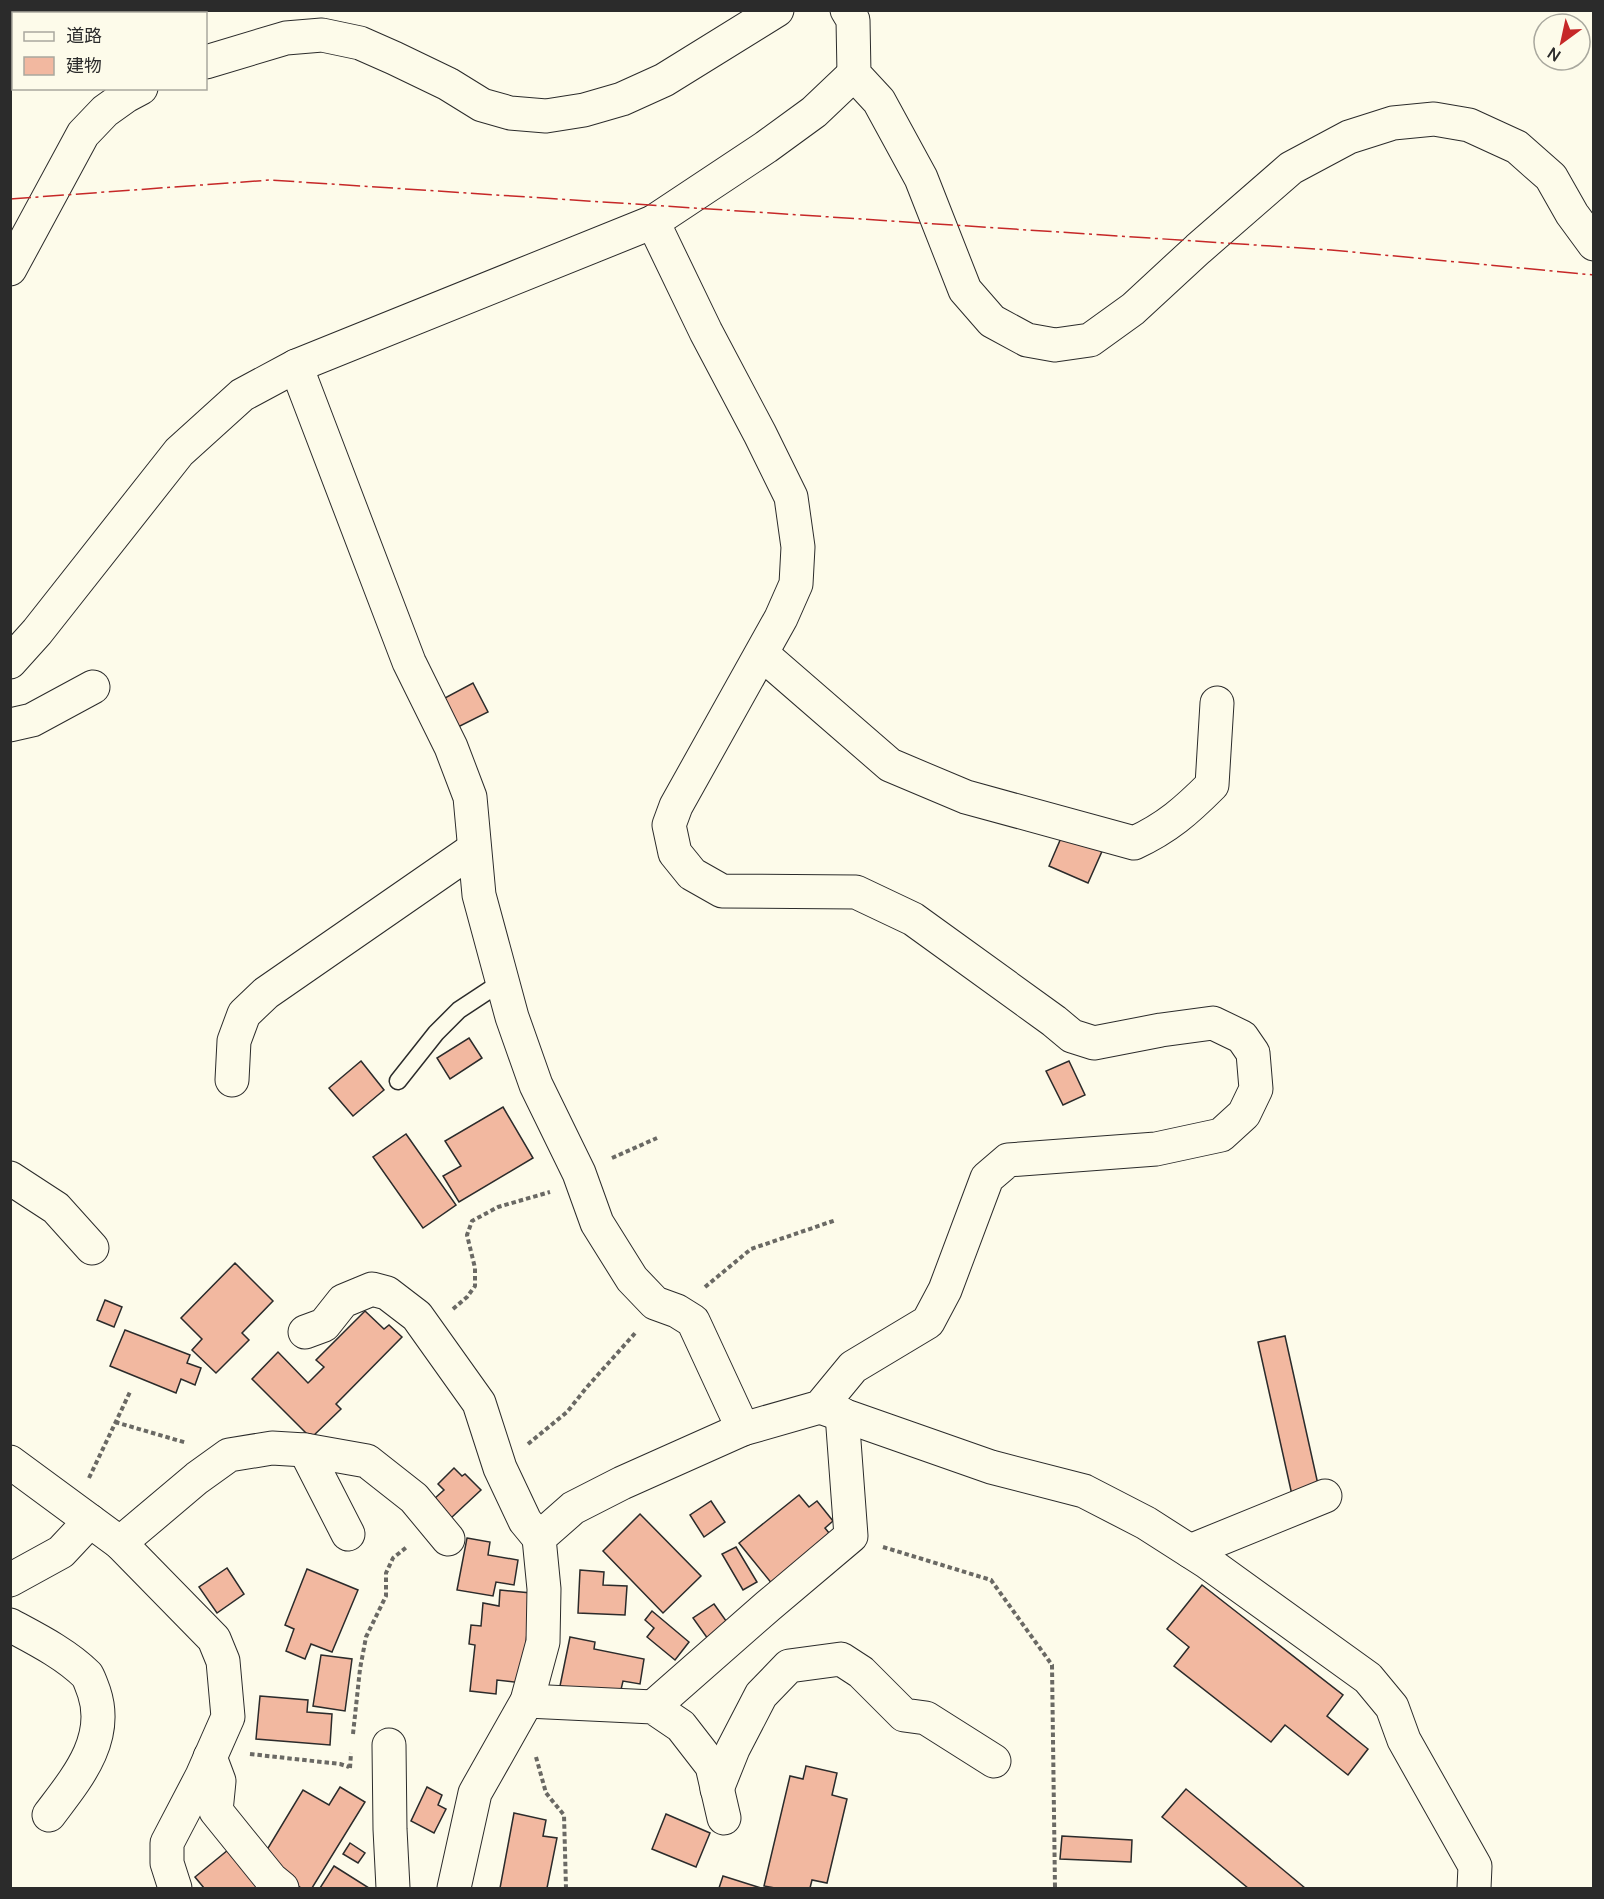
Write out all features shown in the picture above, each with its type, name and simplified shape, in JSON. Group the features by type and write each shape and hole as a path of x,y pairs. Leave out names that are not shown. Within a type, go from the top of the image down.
{"street":[{"path":"207,62 286,38 322,35 360,43 448,84 482,105 510,113 546,116 584,110 622,99 664,80 777,10"},
{"path":"847,10 853,20 854,74 879,101 921,178 965,290 992,321 1027,340 1055,345 1090,340 1133,309 1291,168 1349,137 1393,123 1434,119 1469,125 1517,147 1551,177 1572,214 1593,244"},
{"path":"10,662 38,632 179,452 242,395 296,366 652,222 814,112 854,74"},
{"path":"10,269 83,134 105,111 137,90"},
{"path":"652,222 791,497 798,547 796,584 781,618 676,806 669,825 675,853 692,874 722,891 856,892 913,919 1072,1036 1083,1040 1094,1043 1213,1023 1242,1037 1253,1053 1256,1089 1244,1114 1221,1136 1156,1149 1008,1160 987,1178 945,1290 928,1322 853,1367 831,1411 851,1536 653,1707"},
{"path":"296,366 409,662 451,747 470,797 479,895 512,1017 536,1085 580,1178 597,1223 632,1279 655,1303 693,1321 743,1429"},
{"path":"762,654 890,765 966,797 1134,843 1158,832 1188,809 1212,785 1217,703"},
{"path":"10,725 32,720 93,687"},
{"path":"232,1080 234,1041 244,1014 266,993 474,849"},
{"path":"10,1178 56,1208 92,1248"},
{"path":"305,1332 324,1325 343,1301 372,1289 387,1293 417,1316 479,1402 500,1468 525,1521 539,1538 544,1589 543,1642 527,1701 476,1792 454,1888"},
{"path":"539,1538 573,1508 622,1483 743,1429 831,1411 991,1467 1084,1491 1146,1522 1368,1678 1392,1707 1404,1740 1475,1866 1473,1888"},
{"path":"120,1543 228,1455 272,1448 305,1450 367,1461 414,1498 442,1532"},
{"path":"305,1450 348,1534"},
{"path":"10,1461 120,1543 214,1639 224,1661 228,1717 167,1843 167,1863 175,1888"},
{"path":"1190,1551 1325,1496"},
{"path":"10,1580 61,1552 82,1516"},
{"path":"10,1625 56,1651 88,1677 97,1702 98,1731 90,1755 76,1779 49,1815"},
{"path":"527,1701 653,1707 681,1726 712,1766 721,1803 733,1749 761,1695 789,1666 841,1659 861,1672 904,1715 926,1718 994,1761"},
{"path":"389,1745 393,1888"},
{"path":"212,1753 219,1781 216,1810 271,1879 282,1888"}],"lane":[{"path":"398,1081 436,1033 459,1010 502,981"}],"path":[{"path":"428,1330 467,1297 475,1286 475,1268 467,1235 472,1221 498,1207 580,1178 657,1138"},
{"path":"693,1321 703,1288 751,1249 836,1220"},
{"path":"500,1468 567,1412 587,1386 633,1338 655,1303"},
{"path":"82,1516 115,1422 130,1392"},
{"path":"115,1422 228,1455"},
{"path":"353,1735 366,1637 387,1596 386,1573 393,1558 442,1532"},
{"path":"851,1536 991,1580 1052,1665 1055,1888"},
{"path":"506,1739 535,1753 546,1793 564,1815 566,1888"},
{"path":"350,1768 352,1746"},
{"path":"212,1753 340,1764 389,1781"}],"building":[{"path":"473,683 488,712 458,727 443,699"},
{"path":"1064,831 1103,849 1088,883 1049,866"},
{"path":"469,1038 482,1058 450,1079 437,1058"},
{"path":"361,1061 384,1090 353,1116 329,1088"},
{"path":"1069,1061 1085,1095 1063,1105 1046,1071"},
{"path":"503,1107 533,1158 459,1202 443,1176 461,1166 445,1141"},
{"path":"406,1134 456,1205 423,1228 373,1157"},
{"path":"235,1263 273,1301 242,1333 249,1340 216,1373 192,1350 202,1339 181,1318"},
{"path":"105,1300 122,1307 114,1327 97,1320"},
{"path":"365,1311 384,1329 389,1325 402,1337 336,1404 341,1409 311,1438 252,1379 278,1352 308,1383 324,1367 316,1360"},
{"path":"125,1330 190,1355 187,1363 201,1368 195,1385 181,1379 176,1393 110,1366"},
{"path":"1285,1336 1319,1489 1292,1495 1258,1342"},
{"path":"454,1468 462,1476 465,1474 481,1490 451,1518 434,1499 444,1490 438,1484"},
{"path":"799,1495 809,1507 817,1501 833,1521 825,1528 833,1538 773,1585 739,1543"},
{"path":"711,1501 725,1522 704,1537 690,1515"},
{"path":"640,1514 701,1576 663,1613 603,1551"},
{"path":"467,1538 490,1542 488,1555 518,1560 514,1585 496,1582 493,1596 457,1590"},
{"path":"736,1547 757,1582 743,1590 722,1554"},
{"path":"227,1568 244,1594 217,1613 199,1587"},
{"path":"307,1569 358,1590 332,1652 311,1644 305,1659 286,1651 294,1629 285,1625"},
{"path":"580,1570 604,1572 603,1585 627,1586 625,1615 578,1613"},
{"path":"1202,1585 1343,1695 1327,1716 1368,1749 1348,1775 1285,1725 1271,1742 1174,1666 1189,1647 1167,1629"},
{"path":"500,1590 531,1593 522,1683 497,1680 496,1694 470,1691 475,1645 469,1644 471,1625 481,1626 483,1603 499,1606"},
{"path":"714,1604 729,1625 708,1639 693,1618"},
{"path":"652,1611 689,1642 675,1660 647,1637 654,1628 645,1620"},
{"path":"570,1637 595,1642 594,1649 644,1659 640,1684 623,1681 619,1698 560,1686"},
{"path":"321,1655 352,1659 345,1711 313,1706"},
{"path":"260,1696 308,1700 307,1712 332,1714 330,1745 256,1739"},
{"path":"806,1766 837,1773 832,1795 847,1799 827,1883 812,1880 810,1888 764,1886 790,1776 803,1779"},
{"path":"340,1787 365,1802 312,1888 301,1888 259,1863 303,1790 329,1805"},
{"path":"427,1787 442,1795 438,1805 446,1809 434,1833 411,1821"},
{"path":"1186,1789 1305,1888 1248,1888 1162,1817"},
{"path":"514,1813 546,1820 543,1836 557,1838 547,1888 500,1888"},
{"path":"666,1814 710,1833 696,1867 652,1849"},
{"path":"1062,1836 1132,1840 1131,1862 1060,1859"},
{"path":"350,1843 365,1853 358,1863 343,1854"},
{"path":"228,1850 261,1888 204,1888 195,1877"},
{"path":"334,1866 369,1888 320,1888"},
{"path":"723,1876 761,1888 719,1888"}],"power":[{"path":"10,199 270,180 1331,250 1594,275"}]}
